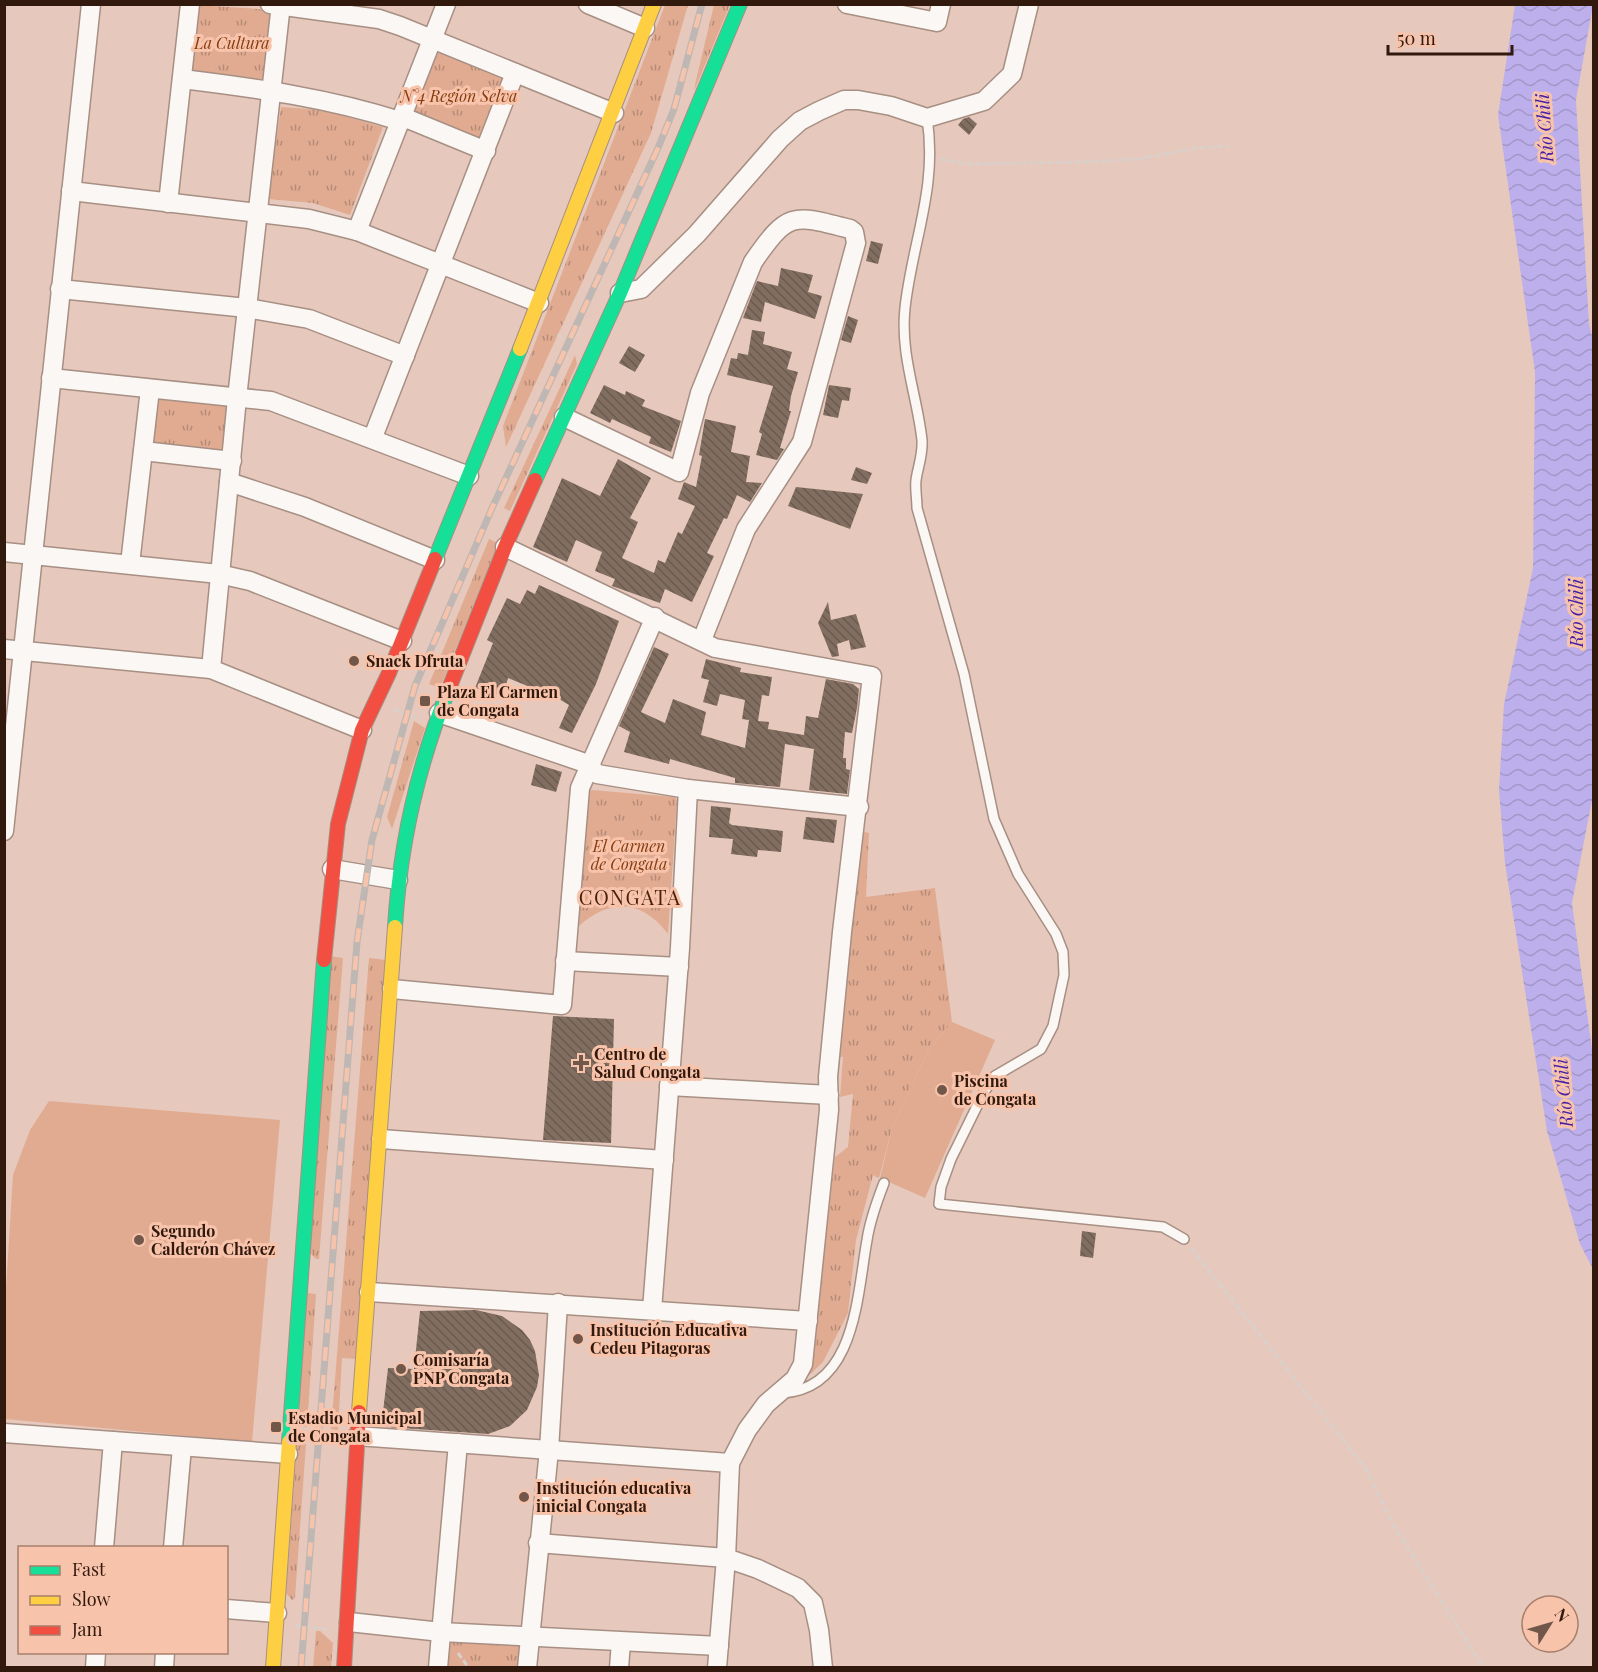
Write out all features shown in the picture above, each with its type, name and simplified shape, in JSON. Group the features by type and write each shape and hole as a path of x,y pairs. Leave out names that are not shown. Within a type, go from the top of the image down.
{"street":[{"path":"4,831 91,4"},
{"path":"168,203 190,4"},
{"path":"270,4 379,19 614,113"},
{"path":"357,231 446,4"},
{"path":"588,4 645,28"},
{"path":"273,1668 332,869 338,824 362,730 402,641 539,303 654,4"},
{"path":"344,1668 349,1622 349,1435 369,1292 398,880 404,834 439,713 506,547 620,293 740,4"},
{"path":"847,4 937,22 941,4"},
{"path":"620,293 641,289 696,234 780,139 810,116 844,100 891,106 927,118 984,101 1012,74 1029,4"},
{"path":"211,669 237,398 281,5"},
{"path":"373,437 515,73"},
{"path":"182,79 270,89 337,102 400,121 408,119 486,151"},
{"path":"71,191 259,211 309,219 357,231 539,303"},
{"path":"564,417 679,472 700,393 753,262 762,249 783,226 801,218 850,229 854,232 856,243 802,442 746,529 702,640"},
{"path":"60,289 248,308 309,319 405,356"},
{"path":"51,378 271,401 373,437 469,476"},
{"path":"130,564 150,389"},
{"path":"143,451 232,462"},
{"path":"229,482 305,507 435,560"},
{"path":"506,547 716,648 872,676 859,807 842,932 808,1321 801,1370 782,1393 775,1395 766,1404 747,1430 729,1463 726,1558 717,1668"},
{"path":"4,552 219,574 250,582 402,641"},
{"path":"392,989 562,1005 579,793 588,764 655,617"},
{"path":"4,649 211,669 362,730"},
{"path":"439,713 588,764 597,774 688,789 859,807"},
{"path":"652,1310 679,967 688,789"},
{"path":"332,869 398,880"},
{"path":"565,961 679,967"},
{"path":"669,1086 829,1095"},
{"path":"381,1139 664,1160"},
{"path":"369,1292 808,1321"},
{"path":"527,1668 549,1450 558,1303"},
{"path":"4,1432 288,1454"},
{"path":"349,1435 729,1463"},
{"path":"104,1546 113,1441"},
{"path":"438,1668 458,1443"},
{"path":"174,1546 182,1447"},
{"path":"538,1543 726,1558 798,1588 813,1603 819,1630 823,1668"},
{"path":"228,1609 277,1613"},
{"path":"349,1622 441,1632 718,1646"},
{"path":"619,1668 621,1642"}],"lane":[{"path":"927,118 929,156 924,218 905,308 904,329 904,348 922,441 921,463 916,480 917,508 964,674 994,819 1018,874 1056,934 1063,952 1064,975 1053,1026 1041,1049 995,1076 984,1092 951,1159 941,1187 939,1204 1163,1227 1184,1239"},
{"path":"782,1393 807,1389 820,1382 840,1355 854,1316 872,1213 884,1183"}],"path":[{"path":"929,156 967,164 1023,165 1139,159 1196,148 1229,146"},
{"path":"558,334 564,340"},
{"path":"394,710 415,718"},
{"path":"1184,1239 1366,1469 1392,1523 1484,1668"},
{"path":"325,1432 349,1435"},
{"path":"293,1626 330,1630 347,1642"},
{"path":"458,1653 469,1668"}],"green space":[{"name":"La Cultura","path":"195,5 274,10 266,84 187,74"},
{"path":"665,5 688,5 651,133 506,447 503,426"},
{"path":"714,5 730,5 694,91 696,80"},
{"name":"N°4 Región Selva","path":"436,48 509,77 485,144 411,114"},
{"path":"281,107 323,110 383,127 350,215 313,203 268,199"},
{"path":"575,355 577,364 510,511 504,508"},
{"path":"155,397 228,402 226,454 151,447"},
{"path":"489,539 498,543 440,688 429,684"},
{"path":"414,721 425,728 392,829 387,817"},
{"name":"El Carmen de Congata","path":"592,790 675,797 677,800 668,934 648,914 626,907 614,907 603,911 579,926 589,792"},
{"path":"864,832 869,833 866,897 935,888 952,1022 928,1051 892,1128 879,1178 873,1175 856,1240 848,1313 823,1362 801,1383 820,1277 835,1157 848,1147 853,1094 840,1097 843,1057 836,1056 853,900"},
{"path":"330,956 343,958 319,1259 316,1259 309,1252"},
{"path":"369,958 386,960 356,1359 342,1358 338,1430 331,1429"},
{"name":"Piscina de Congata","path":"952,1022 995,1040 925,1198 880,1178 892,1128 928,1051"},
{"name":"Segundo Calderón Chávez","path":"49,1101 280,1120 252,1442 5,1419 5,1305 13,1175 30,1130"},
{"path":"307,1293 316,1294 307,1427 298,1427"},
{"path":"297,1443 306,1444 295,1598 292,1600 286,1593"},
{"path":"316,1631 320,1631 333,1643 331,1667 313,1668"},
{"path":"446,1639 524,1644 522,1667 444,1668"}],"water":[{"name":"Río Chili","path":"1515,5 1593,5 1576,100 1589,324 1594,344 1594,790 1572,903 1594,1064 1593,1269 1580,1244 1547,1131 1505,863 1499,790 1504,704 1533,568 1535,372 1498,115"}],"building":[{"path":"969,117 977,124 969,135 958,125 963,119"},
{"path":"871,241 883,244 878,264 866,261"},
{"path":"781,268 813,275 808,292 822,296 815,319 765,302 761,322 743,318 757,281 778,286"},
{"path":"848,316 858,320 851,343 841,340"},
{"path":"752,330 765,332 763,344 792,352 787,369 798,372 791,396 789,411 791,411 780,448 784,449 777,460 756,455 762,434 759,432 773,386 727,375 731,358 737,359 738,353 748,355"},
{"path":"629,346 645,355 635,372 619,363"},
{"path":"604,385 625,395 626,391 645,400 642,406 681,421 671,452 649,443 651,437 612,419 610,423 590,413"},
{"path":"829,385 851,388 849,401 842,400 838,418 823,415"},
{"path":"705,419 736,426 731,452 750,456 746,482 762,483 750,502 737,495 727,519 724,518 707,553 714,556 692,602 665,589 660,603 612,586 615,579 595,571 602,552 576,540 567,562 533,547 562,478 600,496 618,459 651,478 630,518 638,522 622,558 654,573 658,560 665,563 678,532 682,534 695,506 678,499 684,482 696,487 702,456 699,455"},
{"path":"856,467 872,473 867,484 851,480"},
{"path":"796,487 863,494 850,529 788,506"},
{"path":"539,585 619,621 596,684 572,733 559,728 569,705 559,699 508,678 503,696 475,688 493,643 487,640 507,598 520,604 527,590 535,594"},
{"path":"828,602 831,620 856,614 866,647 851,650 849,640 837,644 839,656 832,657 818,623"},
{"path":"654,647 669,654 641,712 665,723 673,699 706,712 701,735 745,748 749,720 742,719 745,700 720,694 717,706 703,702 709,680 701,678 706,659 741,668 740,672 772,677 769,696 762,695 758,721 769,722 768,729 804,735 806,716 818,718 826,679 853,684 859,689 852,733 845,732 843,758 846,758 846,769 850,770 847,794 809,790 814,749 785,744 780,787 735,783 735,778 670,759 669,764 624,752 630,732 619,726"},
{"path":"536,764 562,772 556,792 531,785"},
{"path":"711,806 731,808 729,823 732,825 783,831 781,852 758,850 757,857 731,854 733,839 709,837"},
{"path":"806,817 837,820 834,843 803,839"},
{"name":"Centro de Salud Congata","path":"553,1016 614,1019 611,1143 543,1140"},
{"path":"1082,1231 1096,1233 1093,1258 1080,1256"},
{"path":"476,1310 502,1316 522,1330 530,1340 535,1351 539,1375 537,1387 527,1410 510,1426 488,1434 386,1427 382,1421 388,1368 414,1369 420,1311"}],"railway":[{"path":"301,1668 357,942 372,840 415,686 493,506 658,148 674,109 702,4"}],"traffic: fast":[{"path":"535,480 620,293 740,4"},
{"path":"435,559 520,349"},
{"path":"395,927 401,866 412,806 427,749 448,691"},
{"path":"289,1442 324,960"}],"traffic: slow":[{"path":"520,349 654,4"},
{"path":"359,1412 395,927"},
{"path":"273,1668 289,1442"}],"traffic: jam":[{"path":"448,691 505,547 535,480"},
{"path":"324,960 338,824 362,730 389,673 435,559"},
{"path":"344,1668 359,1412"}],"place":[{"name":"Snack Dfruta","path":"354,661"},
{"name":"Plaza El Carmen de Congata","path":"425,701"},
{"name":"Centro de Salud Congata","path":"581,1063"},
{"name":"Piscina de Congata","path":"942,1090"},
{"name":"Segundo Calderón Chávez","path":"139,1240"},
{"name":"Institución Educativa Cedeu Pitagoras","path":"578,1339"},
{"name":"Comisaría PNP Congata","path":"401,1369"},
{"name":"Estadio Municipal de Congata","path":"276,1427"},
{"name":"Institución educativa inicial Congata","path":"524,1497"}],"district":[{"name":"CONGATA","path":"630,898"}]}
